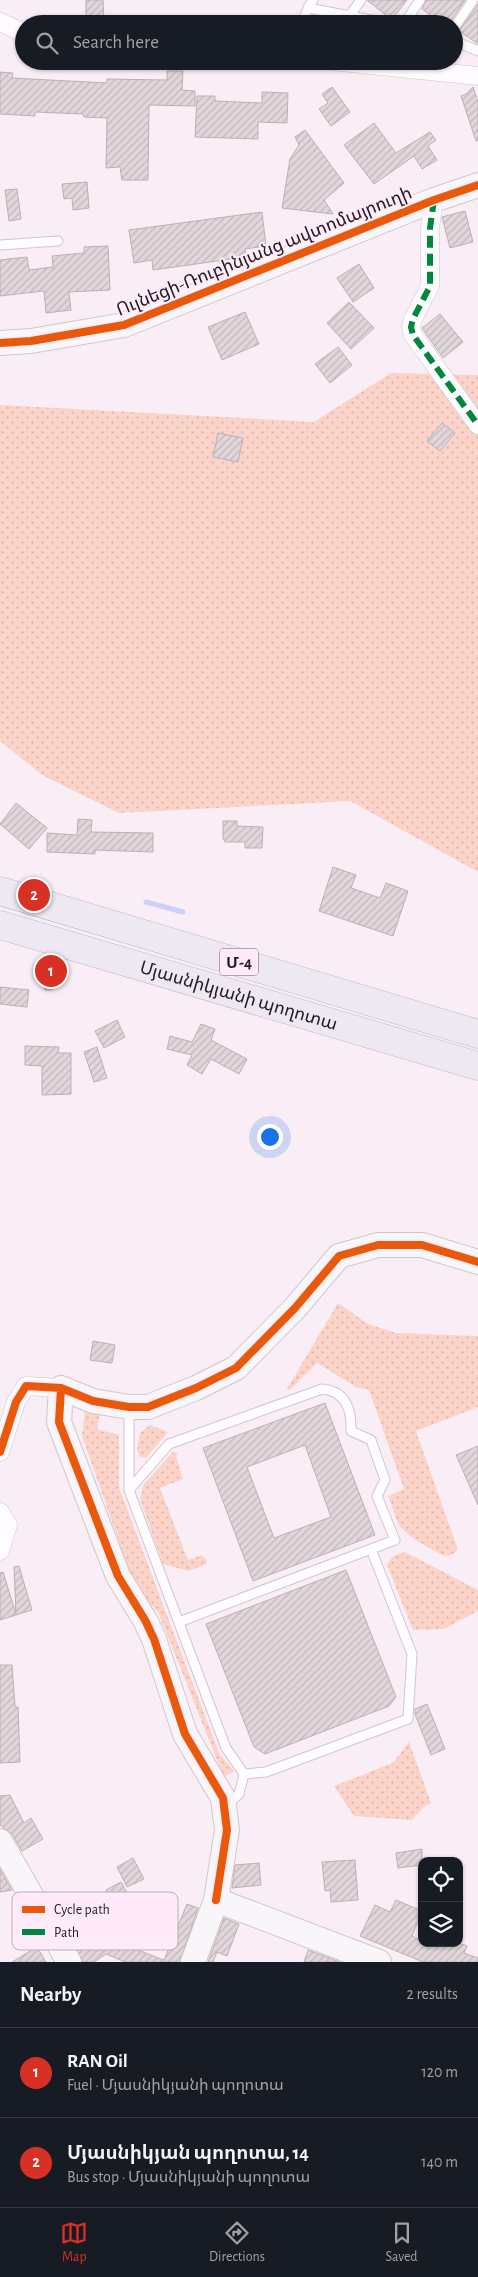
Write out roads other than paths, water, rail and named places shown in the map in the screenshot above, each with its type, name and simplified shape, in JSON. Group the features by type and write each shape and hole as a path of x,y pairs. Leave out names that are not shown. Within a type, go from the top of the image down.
{"highway":[{"name":"Մյասնիկյանի պողոտա","path":"0,892 478,1034"},
{"name":"Մյասնիկյանի պողոտա","path":"0,925 478,1066"}],"street":[{"path":"0,22 15,29"},
{"path":"420,70 478,76"},
{"name":"Ուլնեցի-Ռուբինյանց ավտոմայրուղի","path":"0,343 31,341 124,325 434,200 478,185"},
{"path":"434,200 430,228 430,286 411,327 413,335 478,425"},
{"path":"0,1452 16,1402 26,1386 61,1388 93,1401 129,1408 148,1406 196,1388 236,1368 295,1308 339,1256 378,1245 422,1245 478,1262"},
{"path":"61,1388 59,1422 67,1448 118,1576 145,1620 154,1639 185,1734 223,1798 226,1837 216,1900 193,1962"},
{"path":"0,1512 8,1525 0,1551"},
{"path":"0,1841 29,1892"},
{"path":"216,1900 379,1962"},
{"path":"62,1950 69,1962"}],"lane":[{"path":"310,4 350,15 361,0"},
{"path":"410,15 420,0"},
{"path":"463,15 473,0"},
{"path":"463,45 478,51"},
{"path":"0,245 58,241"},
{"path":"129,1490 169,1444 322,1389 338,1394 350,1407 351,1431 371,1440 385,1480 377,1496 395,1540 179,1622"},
{"path":"129,1408 131,1430 129,1490 226,1748 244,1774 239,1794 225,1807"},
{"path":"244,1774 266,1772 408,1719 412,1654 371,1548"}],"waterway":[{"path":"146,902 183,912"}],"place":[{"name":"Մյասնիկյան պողոտա, 14","path":"34,895"},
{"name":"RAN Oil","path":"51,971"}]}
